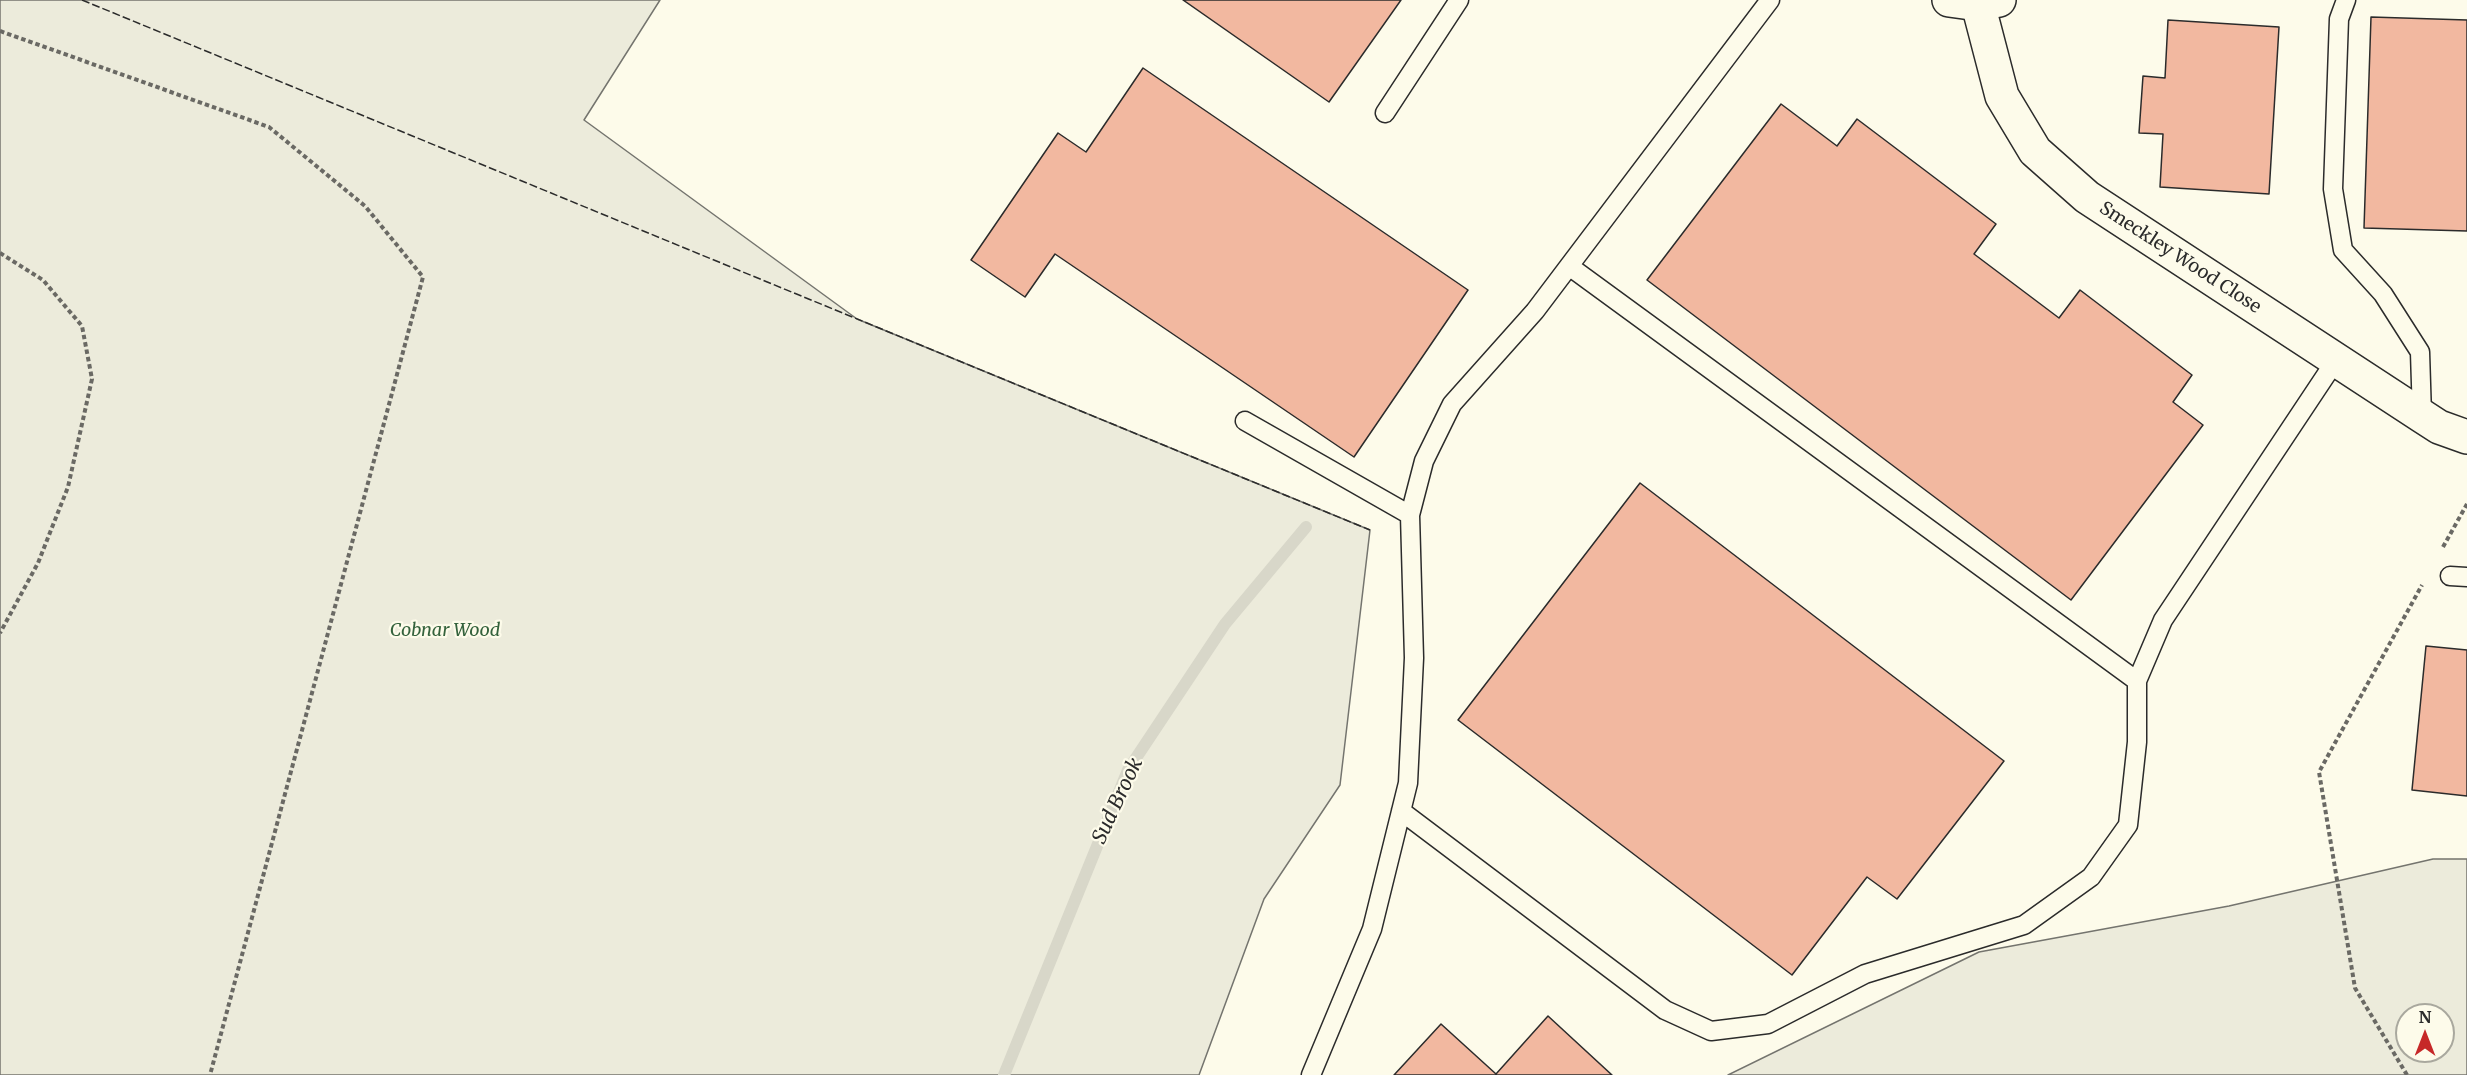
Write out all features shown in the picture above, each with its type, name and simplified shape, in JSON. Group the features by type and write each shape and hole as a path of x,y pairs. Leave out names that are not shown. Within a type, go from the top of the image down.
{"street":[{"name":"Smeckley Wood Close","path":"1976,1 2002,96 2035,151 2087,197 2422,417 2439,427 2467,437"}],"lane":[{"path":"1385,113 1458,0"},
{"path":"1311,1075 1372,929 1408,783 1414,658 1410,514 1424,461 1452,404 1535,311 1770,0"},
{"path":"2346,0 2339,19 2333,189 2343,250 2383,294 2421,352 2422,417"},
{"path":"1569,266 2137,681"},
{"path":"1401,811 1665,1010 1710,1031 1768,1024 1865,974 2024,925 2091,877 2128,825 2137,742 2137,681 2163,620 2336,360"},
{"path":"1245,421 1410,514"}],"path":[{"path":"0,31 269,127 365,206 423,277 210,1075"},
{"path":"0,253 43,280 82,326 92,380 68,487 38,563 0,633"},
{"path":"2439,556 2467,504"},
{"path":"2407,1075 2355,988 2319,772 2427,577"}],"green space":[{"name":"Cobnar Wood","path":"0,0 660,0 584,120 857,319 1370,530 1340,785 1264,899 1199,1075 0,1075"},
{"path":"2433,859 2467,859 2467,1075 1728,1075 1979,952 2229,906"}],"building":[{"path":"1183,0 1401,0 1329,102"},
{"path":"2371,17 2467,20 2467,231 2364,228"},
{"path":"2168,20 2279,27 2269,194 2160,187 2163,134 2139,133 2143,76 2165,78"},
{"path":"1143,68 1468,290 1354,457 1055,254 1025,297 971,260 1058,133 1086,152"},
{"path":"1781,104 1837,146 1857,119 1996,224 1974,254 2059,318 2080,290 2192,375 2173,402 2203,425 2071,600 1647,280"},
{"path":"1640,483 2004,761 1897,899 1867,877 1792,975 1458,720"},
{"path":"2426,646 2467,650 2467,796 2412,790"},
{"path":"1548,1016 1612,1075 1394,1075 1441,1024 1496,1074"}],"waterway":[{"name":"Sud Brook","path":"1004,1075 1128,770 1225,624 1306,527"}],"fence":[{"path":"82,0 1370,530"}]}
